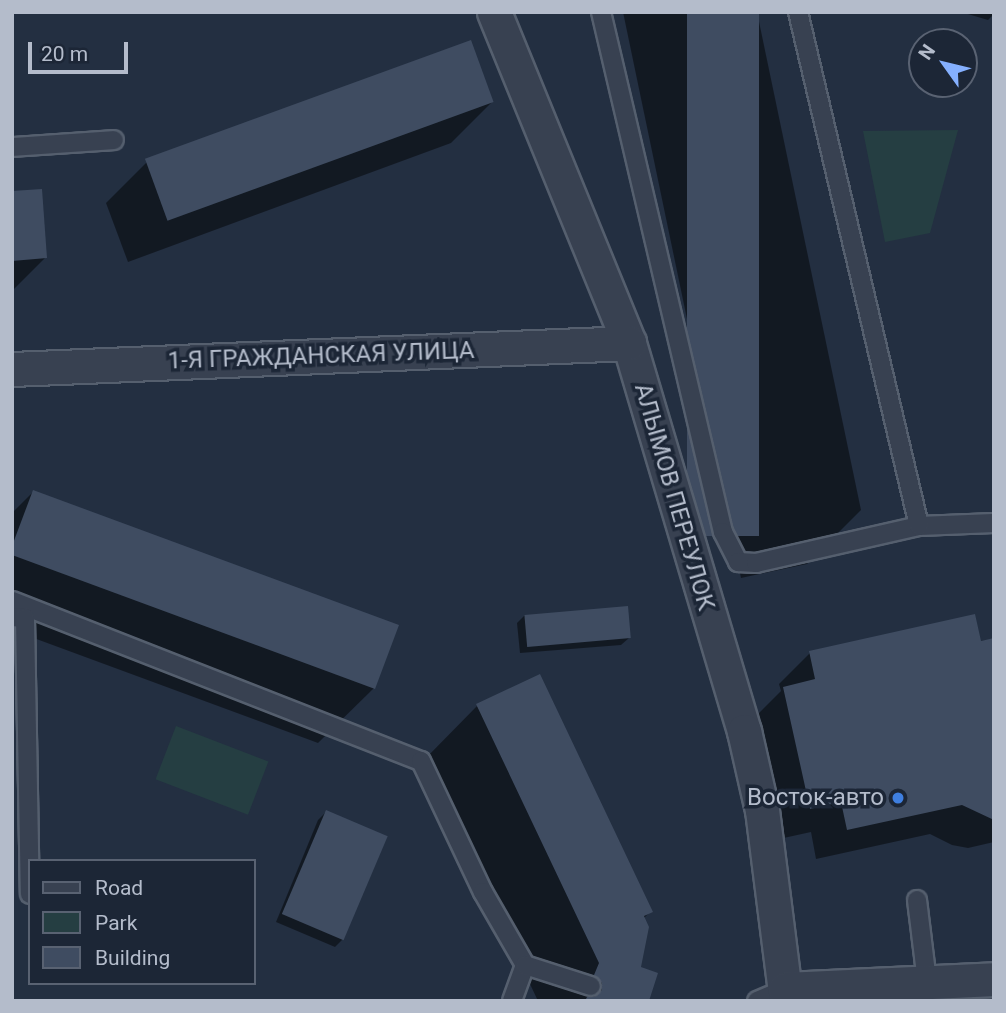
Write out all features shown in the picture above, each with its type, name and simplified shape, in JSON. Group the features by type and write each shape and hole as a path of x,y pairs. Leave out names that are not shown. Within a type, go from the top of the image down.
{"street":[{"name":"АЛЫМОВ ПЕРЕУЛОК","path":"494,12 629,343 744,731 762,810 776,997"},
{"name":"1-Я ГРАЖДАНСКАЯ УЛИЦА","path":"12,369 629,343"},
{"path":"776,997 927,982 994,979"}],"lane":[{"path":"601,12 723,532 738,562 756,563 919,526 994,523"},
{"path":"798,12 919,526"},
{"path":"12,147 114,140"},
{"path":"12,601 421,761 483,892 525,965 591,986"},
{"path":"12,617 26,618 29,859"},
{"path":"917,900 927,982"},
{"path":"512,1001 525,965"}],"green space":[{"path":"958,130 930,233 885,242 863,131"},
{"path":"176,726 268,761 248,815 156,779"}],"building":[{"path":"687,12 759,12 759,536 687,536"},
{"path":"471,40 494,102 167,221 145,159"},
{"path":"42,189 47,258 12,261 12,191"},
{"path":"33,490 399,625 375,689 12,555 12,546"},
{"path":"628,606 631,638 527,647 524,615"},
{"path":"975,614 981,641 994,638 994,820 962,805 847,830 841,802 810,809 783,687 815,679 809,651"},
{"path":"540,674 653,912 644,916 649,927 641,967 658,973 649,1001 585,1001 587,997 594,997 602,990 602,983 594,975 599,963 476,704"},
{"path":"326,810 388,836 344,940 282,914"}],"place":[{"name":"Восток-авто","path":"898,798"}]}
